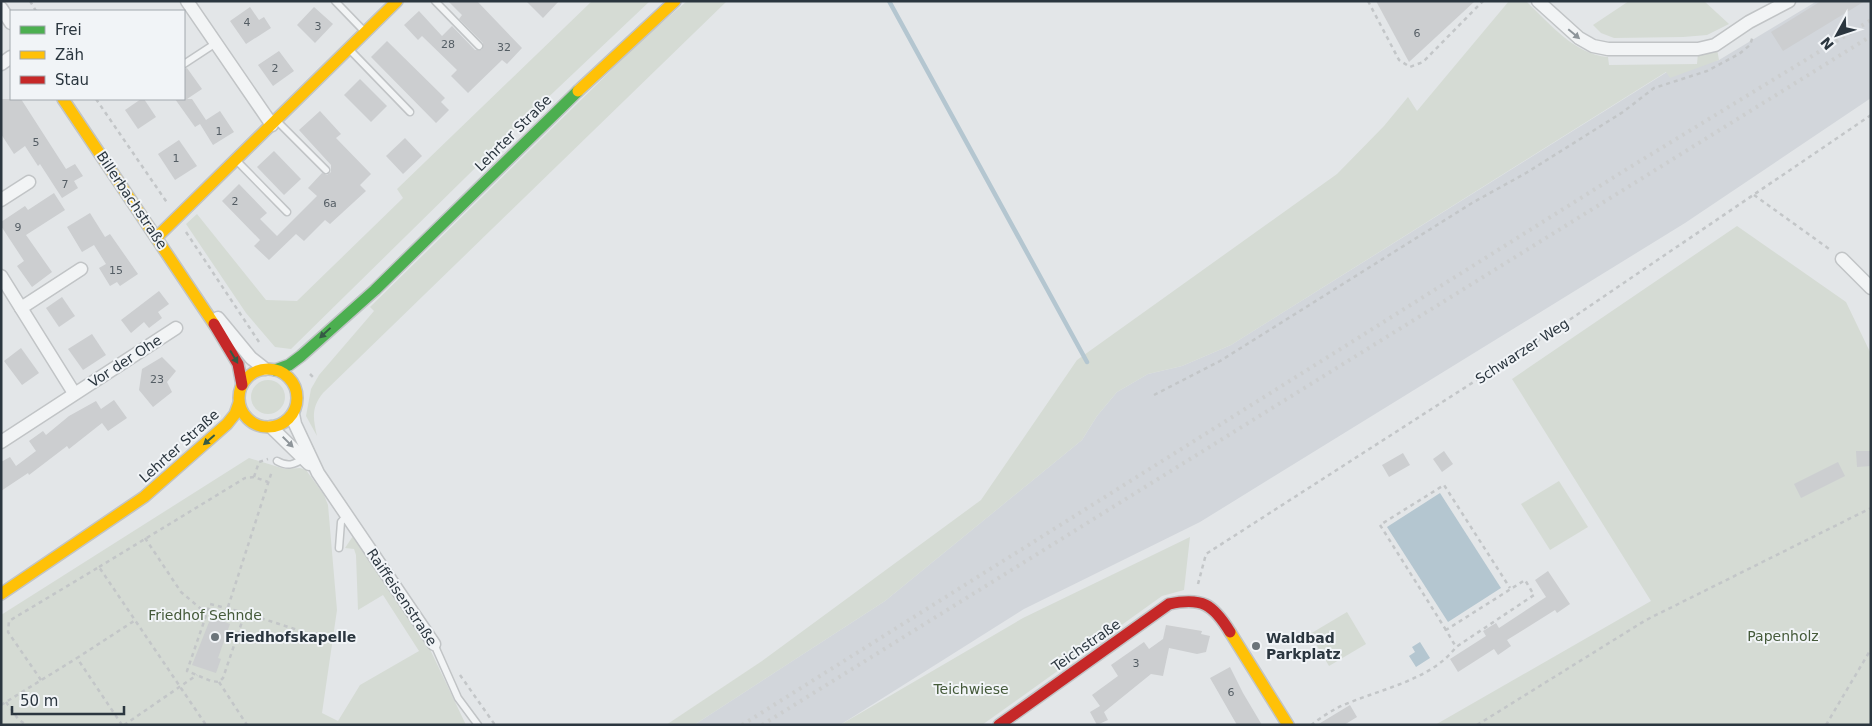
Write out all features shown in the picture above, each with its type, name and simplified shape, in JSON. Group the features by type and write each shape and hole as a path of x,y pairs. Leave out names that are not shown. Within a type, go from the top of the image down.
{"main road":[{"path":"158,237 396,1"},
{"name":"Lehrter Straße","path":"270,369 289,365 301,356 375,290 557,110 675,1"},
{"name":"Billerbachstraße","path":"64,100 201,301 238,364 242,385"},
{"name":"Lehrter Straße","path":"321,354 375,290"},
{"path":"245,427 258,425 272,427 280,425 292,414 297,398 292,381 284,374 270,369 248,377 242,385 239,402 245,416 258,425"},
{"path":"296,390 309,375"},
{"name":"Lehrter Straße","path":"144,497 227,424 239,402"},
{"name":"Lehrter Straße","path":"144,497 193,467 227,440"},
{"path":"1,594 70,550 144,497"},
{"path":"1194,599 1206,604 1220,616 1288,725"},
{"name":"Teichstraße","path":"999,725 1169,604 1194,599"}],"street":[{"path":"187,1 274,122"},
{"path":"1538,1 1579,38 1593,46 1608,49 1698,49 1715,45 1749,22 1790,1"},
{"path":"1,8 10,22"},
{"path":"1,200 29,182"},
{"path":"1842,258 1871,288"},
{"path":"21,308 81,269"},
{"name":"Vor der Ohe","path":"1,276 74,393"},
{"name":"Billerbachstraße","path":"201,301 251,358 270,369"},
{"name":"Vor der Ohe","path":"1,442 176,328"},
{"name":"Raiffeisenstraße","path":"292,414 318,473"},
{"name":"Raiffeisenstraße","path":"272,427 318,473 434,644"}],"lane":[{"path":"335,1 365,32"},
{"path":"435,1 479,46"},
{"path":"185,63 216,42"},
{"path":"349,48 410,112"},
{"path":"274,122 326,170"},
{"path":"236,160 287,212"},
{"path":"277,460 288,465 295,465 304,458"},
{"path":"339,548 341,522 347,515"},
{"name":"Raiffeisenstraße","path":"434,644 458,698 478,725"}],"path":[{"path":"1368,1 1399,60 1410,67 1423,62 1484,1"},
{"path":"1154,395 1220,361 1472,203 1526,174 1624,112 1654,88 1707,71 1739,54 1752,40 1749,22"},
{"name":"Schwarzer Weg","path":"1194,599 1206,554 1556,329 1871,115"},
{"path":"1754,194 1842,258"},
{"path":"228,607 268,482 277,460 262,459 259,462 254,477"},
{"path":"41,680 8,632 9,621 245,478 254,477 268,482"},
{"path":"1456,646 1380,525 1444,485 1510,589"},
{"path":"1477,725 1646,620 1871,508"},
{"path":"145,538 181,592 207,614"},
{"path":"99,567 206,725"},
{"path":"1311,725 1337,708 1414,679 1451,654 1456,646 1534,595 1525,580 1446,630"},
{"path":"247,725 219,682 211,681 187,670 210,604 228,607 307,633 342,635"},
{"path":"219,682 223,678 245,613"},
{"path":"1,705 134,621"},
{"path":"1826,725 1871,649"},
{"path":"77,658 123,725 197,675"},
{"path":"459,673 495,725"},
{"path":"6,702 18,719 26,725"}],"shaded area":[{"path":"1817,1 1871,1 1871,98 1685,223 1200,522 1024,609 840,725 694,725 885,601 1082,440 1097,416 1117,392 1148,374 1182,366 1231,345 1667,72 1719,60"}],"green space":[{"path":"592,1 650,1 520,124 291,349 275,347 246,313 186,224 197,214 266,300 297,301 403,198 397,189"},
{"path":"687,1 727,1 323,393 316,404 314,413 317,436 306,416 311,389 319,375 374,311 370,307 642,40"},
{"path":"1509,1 1526,1 1573,44 1596,55 1608,57 1609,65 1697,64 1698,53 1717,49 1719,60 1670,78 1666,72 1231,345 1182,366 1148,374 1117,392 1097,416 1082,440 885,601 694,725 666,725 762,661 981,500 1077,360 1337,174 1384,126 1408,97 1417,111"},
{"path":"1629,1 1704,1 1729,24 1707,35 1614,38 1601,33 1593,25"},
{"name":"Papenholz","path":"1737,226 1846,302 1871,354 1871,725 1435,725 1651,601 1512,379"},
{"path":"268,380 275,381 280,385 284,390 284,404 280,409 275,413 268,414 261,413 256,409 252,404 251,397 252,390 256,385 261,381"},
{"name":"Friedhof Sehnde","path":"249,458 285,469 300,468 306,470 324,495 328,505 337,610 322,713 338,721 360,685 419,651 383,595 358,610 356,555 354,549 345,548 353,536 427,643 466,725 1,725 1,615"},
{"path":"1559,481 1588,527 1550,550 1521,504"},
{"name":"Teichwiese","path":"1190,537 1184,590 1162,596 982,725 840,725 1023,618"},
{"path":"1347,612 1366,644 1329,666 1310,634"}],"water":[{"path":"1440,493 1501,588 1448,622 1387,527"},
{"path":"1420,642 1430,658 1416,667 1409,656 1415,652 1412,647"}],"building":[{"path":"448,1 477,1 522,48 507,64 502,60 468,93 451,76 457,70 422,36 418,40 404,25 419,11 442,36 452,26 475,50 482,50 483,43 459,19 462,15"},
{"path":"526,1 559,1 543,18"},
{"path":"1376,1 1475,1 1409,62"},
{"path":"1821,1 1865,1 1783,51 1771,32"},
{"path":"250,7 259,20 264,17 271,28 246,44 230,21"},
{"path":"314,7 333,24 315,43 297,25"},
{"path":"387,41 445,98 441,102 449,110 436,123 371,57"},
{"path":"279,51 294,71 273,86 258,65"},
{"path":"187,68 202,89 187,99 192,99 206,120 220,111 234,132 213,145 200,124 195,127 176,100 185,100 185,69"},
{"path":"360,79 387,106 371,122 344,95"},
{"path":"1,99 22,100 66,169 75,164 83,176 74,181 78,188 62,198 40,164 38,166 25,146 14,154 1,134"},
{"path":"140,100 145,100 156,117 138,129 125,110"},
{"path":"320,111 341,134 336,138 371,174 360,185 366,191 330,224 325,220 304,241 296,234 269,260 254,246 260,240 222,201 239,184 267,213 260,219 277,236 317,196 308,188 322,173 327,175 331,172 331,165 299,130"},
{"path":"405,138 422,156 403,174 386,156"},
{"path":"179,140 197,166 175,180 158,154"},
{"path":"274,151 301,179 284,195 257,167"},
{"path":"54,193 65,210 26,235 52,272 32,287 17,266 24,261 1,226 1,222 25,206 28,210"},
{"path":"90,213 105,237 110,234 138,274 120,286 117,282 110,286 99,268 106,264 94,245 82,252 67,227"},
{"path":"159,291 169,304 158,312 162,318 149,328 144,322 131,333 121,320"},
{"path":"62,297 75,316 59,327 46,308"},
{"path":"92,334 106,355 83,370 68,349"},
{"path":"21,348 39,373 22,385 4,361"},
{"path":"162,357 176,371 167,382 172,392 153,407 139,390 142,369"},
{"path":"114,400 127,418 108,431 102,423 69,449 67,446 29,475 28,473 1,491 1,462 10,457 16,466 36,451 29,441 43,431 46,435 69,416 96,401 101,409"},
{"path":"1444,451 1453,464 1442,472 1433,459"},
{"path":"1856,451 1871,451 1871,466 1857,467"},
{"path":"1403,453 1410,465 1389,477 1382,465"},
{"path":"1838,462 1845,476 1801,498 1794,484"},
{"path":"1548,571 1570,604 1557,613 1555,610 1507,640 1511,646 1498,655 1494,649 1458,672 1450,659 1486,636 1483,631 1496,623 1499,628 1546,597 1535,580"},
{"name":"Friedhofskapelle","path":"211,617 230,624 218,658 221,659 216,673 192,665"},
{"path":"1166,625 1202,631 1201,634 1210,636 1206,652 1197,654 1169,648 1163,676 1151,674 1104,712 1108,720 1097,725 1090,712 1100,706 1092,695 1118,676 1111,665 1144,642 1149,649 1163,639"},
{"path":"1230,667 1262,725 1237,725 1210,678"},
{"path":"1350,705 1357,717 1344,725 1317,725"}],"waterway":[{"path":"889,1 1087,362"}],"railway":[{"path":"742,725 1627,169 1871,20"},
{"path":"762,725 1871,36"}],"traffic: fast":[{"path":"275,370 289,365 301,356 375,290 578,91"}],"traffic: slow":[{"path":"157,237 397,1"},
{"path":"578,91 675,1"},
{"path":"64,100 214,324"},
{"path":"268,369 279,371 292,382 297,398 295,409 284,422 268,427 257,425 244,414 239,398 241,387 252,374 268,369"},
{"path":"1,594 144,497 227,424 235,414 239,403"},
{"path":"1230,632 1288,725"}],"traffic: jam":[{"path":"214,324 238,364 242,385"},
{"path":"999,725 1169,604 1190,601 1206,605 1218,615 1230,632"}],"place":[{"name":"Friedhofskapelle","path":"215,637"},
{"name":"Waldbad Parkplatz","path":"1256,646"}]}
